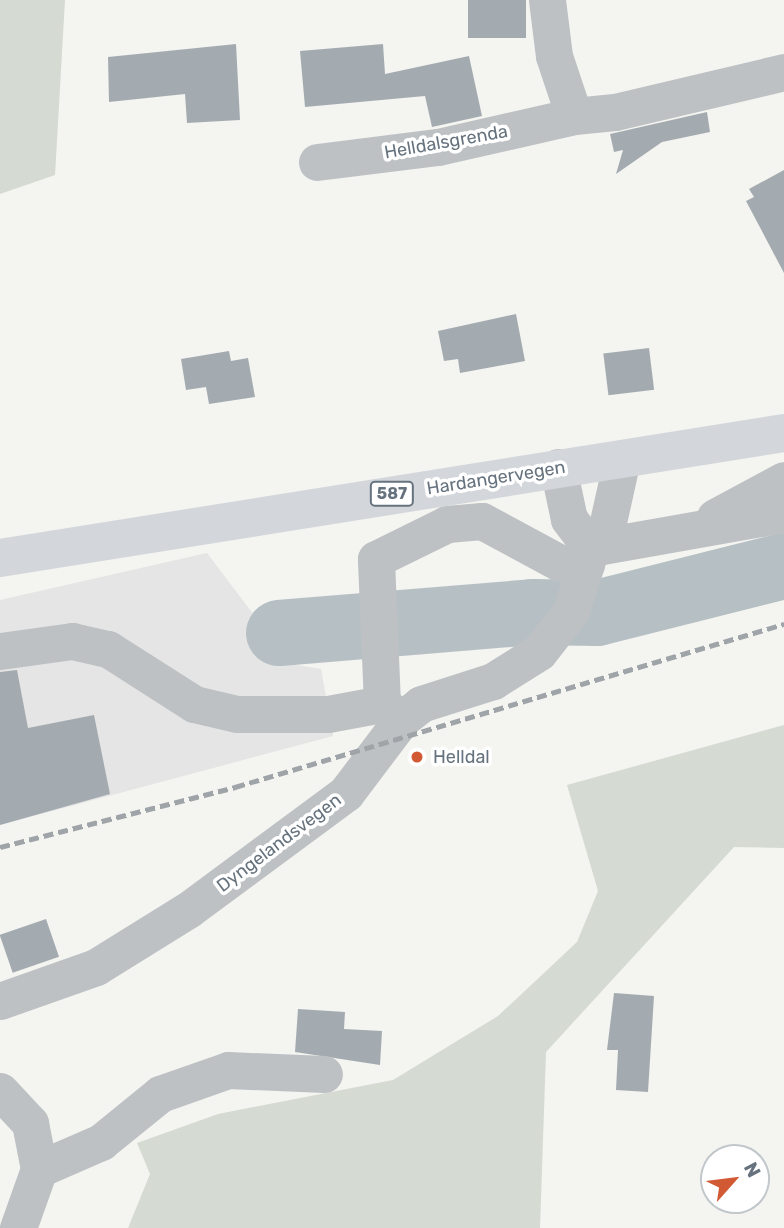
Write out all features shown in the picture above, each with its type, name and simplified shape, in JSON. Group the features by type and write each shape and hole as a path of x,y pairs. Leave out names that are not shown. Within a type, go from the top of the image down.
{"main road":[{"name":"Hardangervegen","path":"0,558 784,433"}],"street":[{"path":"547,0 554,56 574,116"},
{"name":"Helldalsgrenda","path":"317,162 438,147 574,116 615,112 784,72"},
{"name":"Dyngelandsvegen","path":"0,1001 96,967 255,865 346,793 388,701 421,704 519,668 558,632 586,564 606,531 622,459"},
{"path":"558,467 569,520 586,564"},
{"path":"687,534 784,480"},
{"path":"0,651 72,641 108,649 194,704 237,714 328,714 388,701 373,599 376,559 447,524 482,522 560,563 586,564 687,534 784,514"},
{"path":"39,1169 101,1142 160,1094 228,1069 324,1074"},
{"path":"0,1091 30,1123 39,1169 18,1228"}],"shaded area":[{"path":"0,0 65,0 55,175 0,194"},
{"path":"207,553 291,664 321,669 333,736 0,825 0,600"},
{"path":"784,725 784,848 734,847 546,1052 540,1228 128,1228 150,1174 137,1143 218,1114 393,1080 498,1016 577,942 598,891 567,785"}],"building":[{"path":"468,0 526,0 526,38 468,38"},
{"path":"236,44 240,120 187,123 185,94 109,102 108,57"},
{"path":"383,44 385,74 469,56 482,116 432,127 425,96 305,107 300,51"},
{"path":"707,112 710,132 662,142 616,174 623,150 614,152 610,134"},
{"path":"784,170 784,273 746,201 754,197 749,189"},
{"path":"516,314 525,361 460,373 458,359 444,361 438,331"},
{"path":"649,348 654,390 608,395 603,354"},
{"path":"229,351 231,361 248,358 255,397 209,404 206,387 186,390 181,359"},
{"path":"17,670 28,728 94,715 110,794 0,825 0,672"},
{"path":"46,919 59,957 13,973 0,935"},
{"path":"614,993 654,996 648,1092 616,1090 618,1050 607,1050"},
{"path":"298,1009 345,1012 344,1029 382,1031 380,1065 295,1052"}],"waterway":[{"path":"279,633 533,612 597,613 784,566"}],"railway":[{"path":"0,847 235,787 784,624"}],"place":[{"name":"Helldal","path":"417,757"}]}
